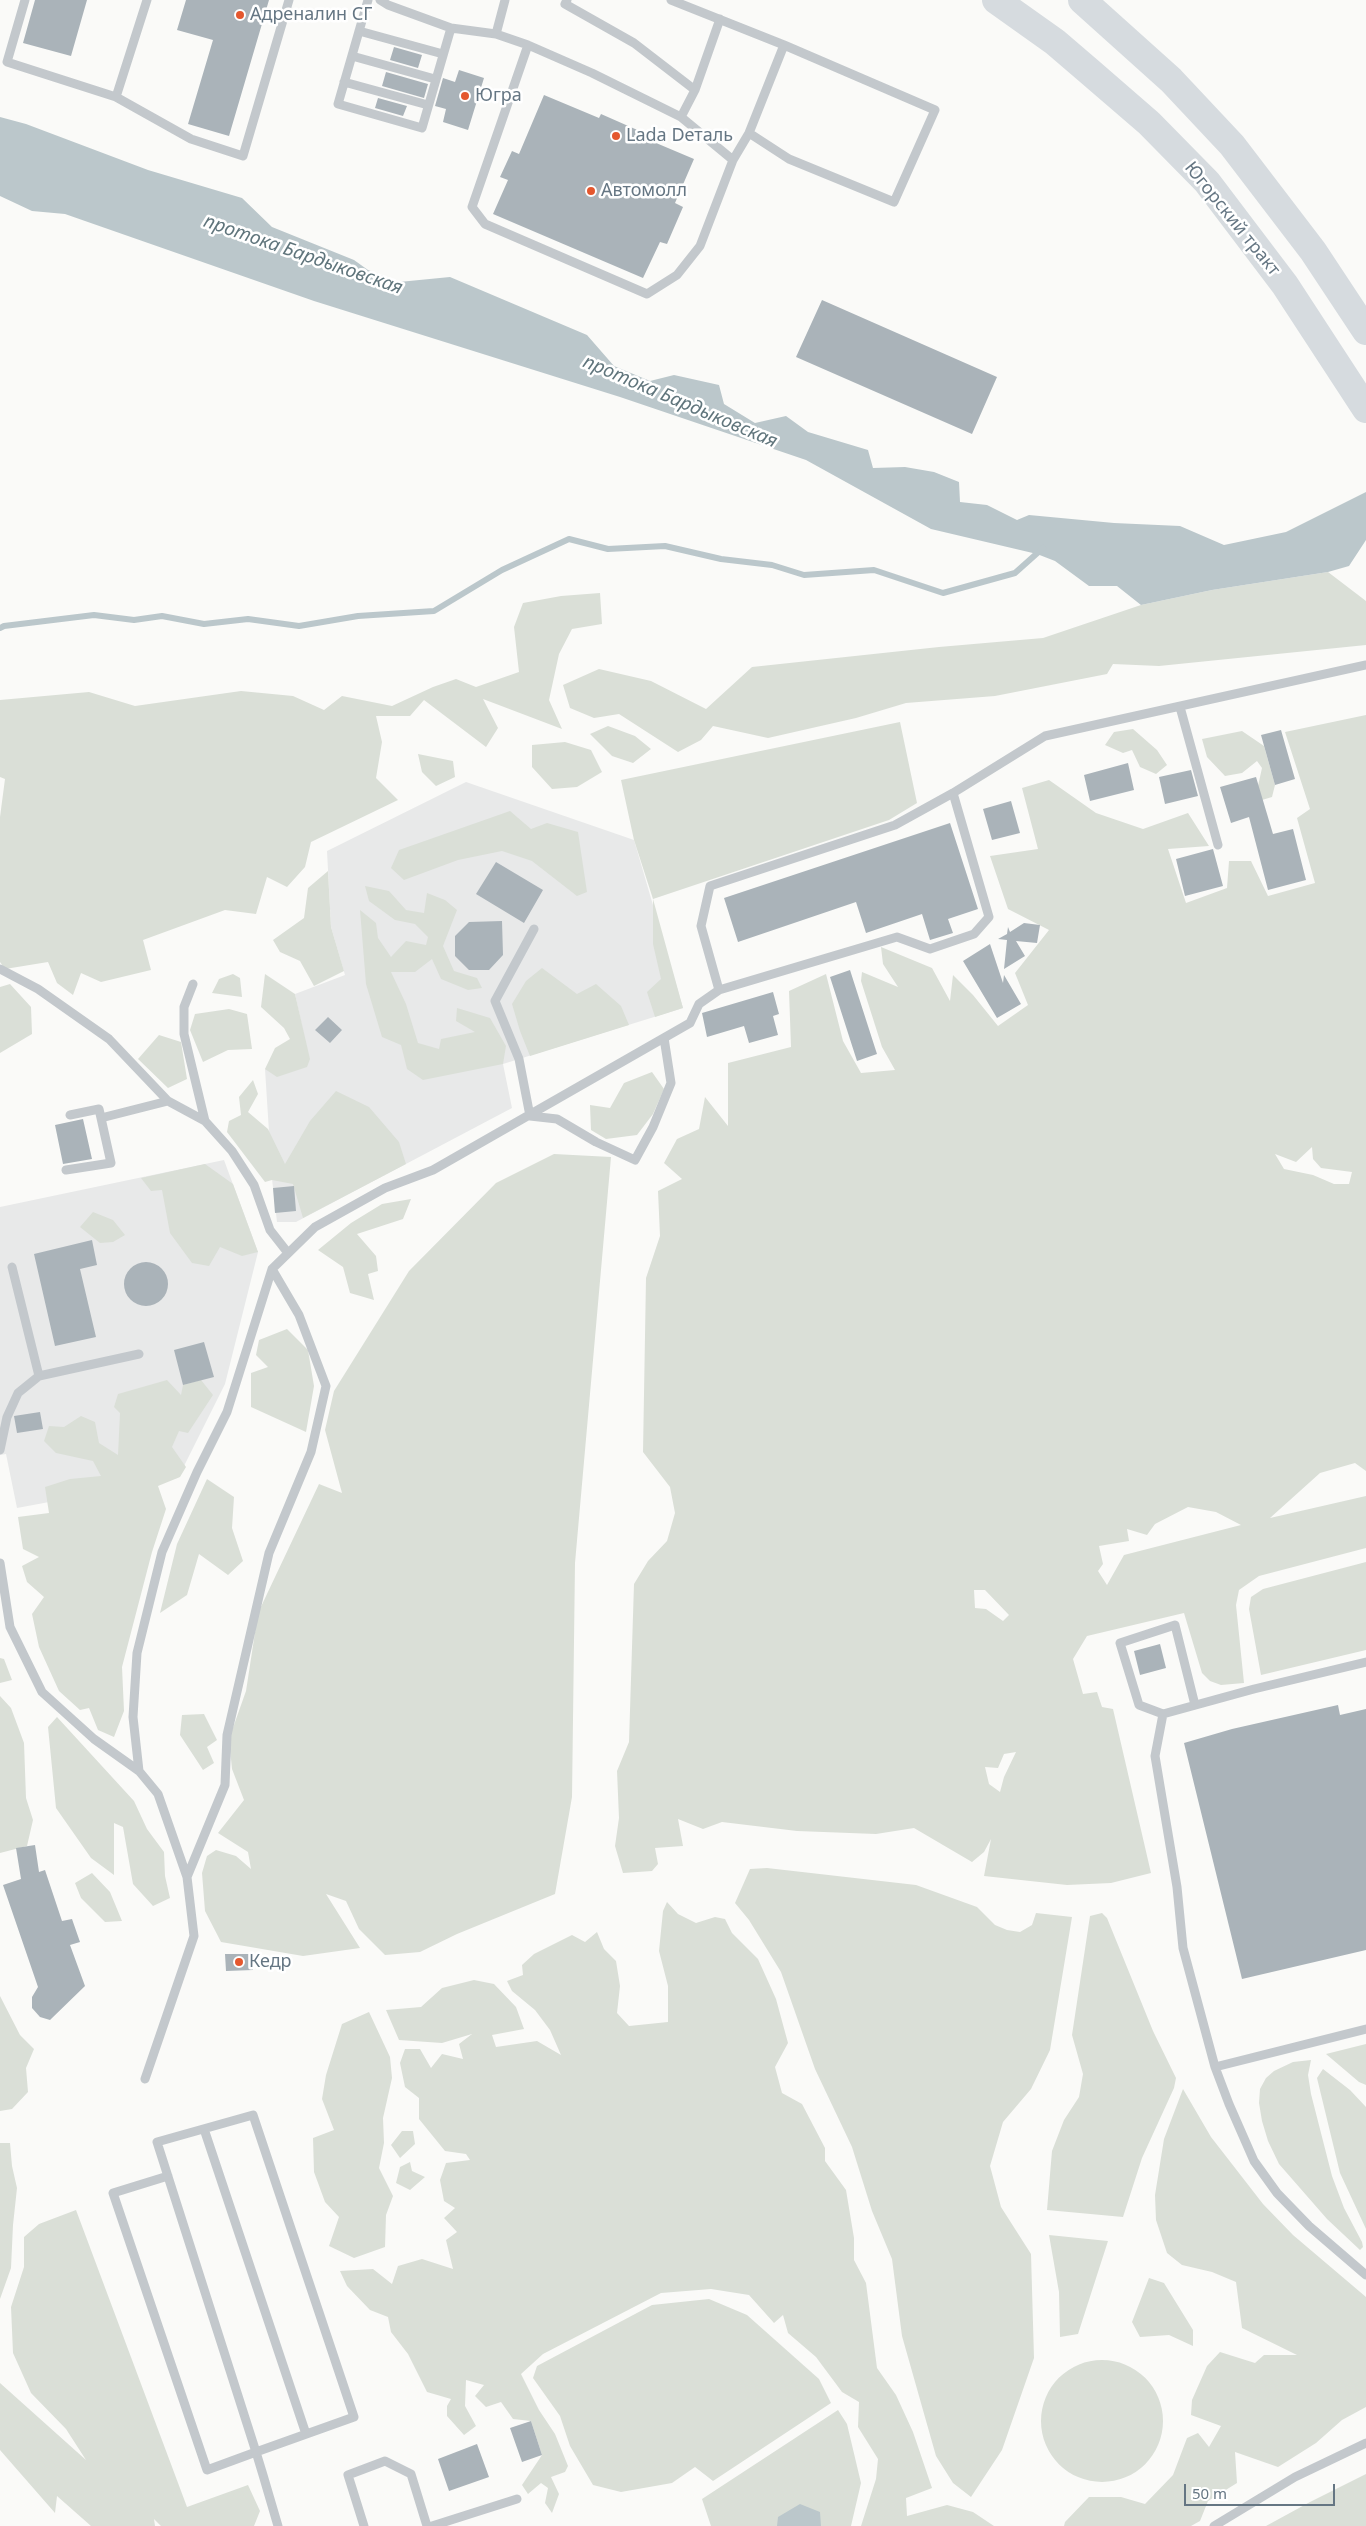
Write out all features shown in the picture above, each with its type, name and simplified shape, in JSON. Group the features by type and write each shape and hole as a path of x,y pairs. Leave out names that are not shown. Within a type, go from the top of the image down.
{"main road":[{"name":"Югорский тракт","path":"996,0 1055,42 1149,123 1207,182 1285,285 1366,409"},
{"path":"1082,0 1171,80 1232,145 1313,251 1366,331"}],"lane":[{"path":"25,0 8,62 116,97 191,139 243,156 289,0"},
{"path":"116,97 147,0"},
{"path":"368,0 338,104 422,128 451,28"},
{"path":"380,0 388,5 451,28 496,34 528,45 592,73 681,117 733,160"},
{"path":"496,34 505,0"},
{"path":"567,0 565,4 634,42 695,90"},
{"path":"671,0 784,44 934,110 894,202 789,159 749,133"},
{"path":"681,117 695,90 720,19"},
{"path":"359,30 443,54"},
{"path":"528,45 472,207 485,224 647,294 677,275 700,246 733,160 749,133 784,44"},
{"path":"352,56 435,79"},
{"path":"344,82 428,105"},
{"path":"719,990 701,926 710,886 895,825 953,793 1045,736 1366,665"},
{"path":"1180,707 1218,845"},
{"path":"139,1771 133,1717 137,1653 162,1552 197,1472 227,1412 272,1269 315,1227 385,1188 433,1170 690,1023 699,1004 719,990 896,936 930,949 974,934 989,917 953,793"},
{"path":"530,1116 519,1059 495,1002 534,929"},
{"path":"0,969 38,989 109,1039 168,1100 205,1120 232,1151 254,1186 270,1230 288,1253"},
{"path":"193,984 184,1007 184,1034 205,1120"},
{"path":"530,1116 557,1119 596,1142 635,1160 653,1127 671,1083 664,1038"},
{"path":"100,1118 168,1100"},
{"path":"66,1170 111,1163 99,1109 70,1115"},
{"path":"12,1267 39,1376"},
{"path":"187,1877 225,1785 227,1735 269,1553 311,1452 326,1386 298,1315 272,1269"},
{"path":"0,1450 7,1417 18,1393 39,1376 139,1354"},
{"path":"0,1563 10,1627 42,1692 94,1739 139,1771 158,1794 187,1877 194,1936 145,2079"},
{"path":"1195,1705 1175,1625 1120,1643 1139,1705 1163,1714 1366,1662"},
{"path":"1163,1714 1155,1756 1177,1887 1183,1948 1215,2067 1254,2161 1272,2185 1309,2226 1366,2275"},
{"path":"1215,2067 1366,2029"},
{"path":"168,2176 113,2193 207,2470 256,2452 354,2417 253,2115 158,2142 256,2452 278,2526"},
{"path":"204,2129 306,2434"},
{"path":"1214,2526 1294,2477 1366,2443"},
{"path":"364,2526 348,2475 385,2462 410,2474 427,2526"},
{"path":"432,2526 517,2499"}],"shaded area":[{"path":"1328,572 1366,601 1366,645 1159,666 1113,664 1107,674 995,696 906,703 856,718 768,738 713,726 701,740 678,752 619,714 594,718 570,708 563,685 599,669 651,681 706,709 752,667 1043,638 1141,605 1212,590"},
{"path":"600,593 602,624 572,629 559,654 549,700 562,729 483,699 498,728 486,747 424,700 410,716 376,716 382,742 376,778 398,800 311,842 305,867 287,887 267,877 256,914 225,910 143,940 151,970 101,982 81,973 73,995 57,983 48,962 5,969 0,962 0,817 5,779 0,777 0,700 89,692 135,706 241,691 293,696 324,710 342,696 392,706 433,687 456,679 476,687 519,672 514,627 523,603 561,596"},
{"path":"1366,715 1366,1471 1355,1463 1320,1473 1270,1518 1366,1496 1366,1548 1259,1576 1239,1590 1236,1605 1244,1683 1221,1685 1210,1681 1202,1673 1184,1613 1087,1636 1073,1659 1083,1694 1097,1692 1102,1707 1113,1709 1151,1873 1111,1883 1067,1885 984,1876 991,1839 984,1852 972,1862 914,1828 876,1834 797,1831 722,1822 703,1829 678,1819 683,1846 655,1848 658,1864 652,1871 623,1873 615,1846 619,1818 617,1771 629,1742 634,1584 648,1561 667,1541 675,1513 670,1487 643,1452 646,1278 660,1236 658,1191 682,1179 664,1163 677,1139 699,1129 705,1097 728,1126 728,1063 791,1047 789,991 826,974 843,1041 861,1073 895,1070 882,1047 861,981 862,972 898,987 883,964 881,947 932,968 950,1001 953,975 973,995 998,1026 1028,1005 1015,973 1049,930 1008,909 990,856 1038,849 1022,788 1049,780 1096,813 1143,829 1188,813 1209,846 1168,849 1186,903 1227,888 1229,861 1251,861 1268,896 1315,883 1297,818 1310,809 1285,732","holes":["1312,1147 1313,1159 1321,1168 1352,1172 1349,1184 1334,1184 1313,1175 1284,1169 1275,1154 1296,1162","1188,1507 1216,1512 1241,1525 1124,1555 1107,1585 1098,1571 1103,1564 1099,1546 1129,1541 1127,1529 1147,1535 1155,1524","974,1590 985,1590 1009,1615 1003,1621 986,1609 975,1608","1016,1752 1004,1777 1000,1792 989,1784 985,1767 998,1768 1004,1754"]},
{"path":"900,722 917,803 889,820 653,899 634,840 621,780"},
{"path":"608,726 635,736 651,749 633,763 612,756 590,734"},
{"path":"1133,729 1157,750 1167,765 1156,774 1140,767 1132,750 1123,753 1105,745 1114,732"},
{"path":"1242,731 1264,746 1275,785 1272,797 1262,800 1258,786 1262,768 1257,761 1242,773 1225,776 1207,757 1202,739"},
{"path":"565,742 591,750 602,772 577,787 552,789 532,767 532,745"},
{"path":"418,754 453,761 455,777 436,786 422,772"},
{"path":"466,782 634,840 683,1008 503,1064 512,1108 296,1222 277,1222 272,1179 265,1069 309,1059 295,994 345,975 331,927 327,851"},
{"path":"510,811 531,829 547,823 578,832 587,892 577,896 532,861 502,851 458,860 404,880 391,868 399,850"},
{"path":"328,871 331,927 344,971 314,986 300,961 280,952 273,940 304,918 308,888"},
{"path":"365,886 389,891 406,910 424,913 427,893 445,900 457,910 443,946 454,971 477,978 482,988 468,990 441,979 432,959 415,972 391,972 406,1004 418,1043 439,1049 441,1039 475,1032 456,1021 457,1008 490,1018 506,1046 503,1064 423,1080 407,1069 401,1045 382,1037 366,984 360,910 376,923 378,938 391,957 406,941 426,945 428,937 415,924 395,920 369,901"},
{"path":"653,899 683,1008 655,1017 647,992 661,979 653,944"},
{"path":"542,968 577,994 596,984 621,1006 629,1025 530,1056 512,1004 526,981"},
{"path":"233,974 240,978 242,997 212,993 219,979"},
{"path":"265,974 295,994 310,1059 307,1067 277,1077 265,1069 275,1048 290,1039 284,1028 261,1007"},
{"path":"10,984 31,1007 32,1034 0,1053 0,987"},
{"path":"229,1009 247,1014 252,1049 228,1050 203,1062 190,1030 195,1014"},
{"path":"159,1035 181,1042 187,1079 168,1088 138,1059"},
{"path":"652,1072 664,1089 653,1114 637,1135 606,1139 591,1130 590,1105 610,1108 624,1083"},
{"path":"253,1080 258,1094 248,1112 268,1129 285,1164 310,1121 336,1091 369,1107 399,1142 406,1164 303,1218 293,1184 272,1180 265,1182 227,1132 229,1121 241,1115 239,1097"},
{"path":"554,1154 611,1157 575,1563 572,1797 555,1894 457,1934 420,1952 385,1955 359,1929 346,1901 326,1894 360,1948 303,1956 221,1942 205,1911 202,1873 207,1856 216,1850 236,1856 251,1869 248,1852 218,1833 244,1800 232,1769 229,1739 246,1691 258,1613 319,1484 342,1493 325,1430 334,1391 409,1271 496,1183"},
{"path":"224,1160 258,1252 225,1384 178,1478 17,1508 6,1454 0,1455 0,1207"},
{"path":"205,1164 233,1184 258,1252 242,1256 220,1247 209,1266 192,1263 170,1233 162,1190 151,1191 141,1178"},
{"path":"411,1199 403,1219 357,1234 376,1256 378,1271 368,1274 374,1300 350,1293 343,1267 318,1250 351,1223 382,1204"},
{"path":"93,1212 113,1220 125,1235 113,1242 100,1243 80,1227"},
{"path":"287,1329 308,1350 314,1386 306,1432 251,1407 251,1373 268,1367 256,1355 259,1340"},
{"path":"167,1380 181,1395 183,1385 201,1380 213,1395 188,1433 179,1431 172,1447 186,1467 180,1477 158,1486 166,1509 152,1552 122,1667 124,1711 114,1737 98,1730 89,1708 80,1710 59,1691 39,1647 32,1614 44,1597 27,1582 22,1566 39,1557 23,1549 18,1517 49,1513 45,1487 70,1479 101,1476 93,1461 56,1453 44,1441 49,1426 64,1427 81,1416 95,1422 99,1443 118,1455 120,1413 114,1407 118,1394"},
{"path":"207,1479 234,1497 232,1528 243,1561 228,1575 199,1554 187,1595 160,1613 177,1544"},
{"path":"1366,1562 1366,1650 1261,1675 1249,1609 1251,1597 1263,1589"},
{"path":"0,1658 4,1659 12,1680 0,1683"},
{"path":"0,1696 11,1708 24,1743 26,1798 33,1820 27,1846 0,1853"},
{"path":"204,1714 217,1740 207,1747 214,1763 203,1770 180,1735 182,1715"},
{"path":"57,1717 134,1801 147,1829 164,1852 165,1876 170,1898 153,1906 133,1884 123,1827 114,1823 114,1875 91,1858 56,1808 48,1727"},
{"path":"767,1868 916,1885 977,1907 995,1925 1007,1930 1020,1932 1032,1925 1036,1913 1072,1917 1050,2050 1031,2089 1003,2122 990,2166 1001,2207 1031,2254 1034,2358 1002,2450 971,2497 953,2483 936,2456 902,2336 892,2259 872,2211 852,2147 815,2069 781,1972 749,1920 735,1903 750,1869"},
{"path":"92,1873 110,1892 122,1921 105,1922 81,1898 75,1883"},
{"path":"667,1902 678,1914 696,1923 715,1917 725,1919 732,1933 758,1959 776,1999 788,2043 775,2067 782,2093 802,2104 825,2148 825,2161 846,2190 854,2238 854,2260 866,2283 877,2368 896,2395 913,2432 932,2488 906,2498 907,2516 947,2505 973,2512 994,2526 861,2526 876,2479 878,2459 858,2427 859,2402 842,2392 816,2357 788,2333 783,2315 774,2323 749,2295 711,2289 661,2293 543,2354 521,2374 539,2410 555,2434 568,2466 565,2472 551,2477 559,2494 552,2513 545,2503 548,2488 541,2483 528,2494 522,2485 542,2455 531,2421 513,2419 501,2402 486,2407 475,2396 484,2385 466,2380 465,2406 476,2426 464,2435 447,2416 447,2406 451,2399 427,2392 408,2354 391,2332 388,2317 370,2310 347,2286 340,2271 373,2269 392,2284 398,2266 422,2259 453,2269 446,2240 457,2232 444,2218 455,2208 444,2201 440,2180 446,2163 470,2160 466,2154 445,2151 419,2119 419,2098 405,2087 400,2063 405,2049 420,2049 431,2068 442,2054 463,2059 459,2044 472,2034 442,2043 399,2040 386,2010 421,2007 442,1988 474,1980 494,1984 516,2007 524,2029 492,2035 496,2047 537,2041 561,2055 550,2030 535,2010 512,1991 507,1981 523,1975 522,1965 534,1954 572,1935 585,1942 597,1932 604,1949 616,1961 620,1986 617,2013 629,2026 668,2022 668,1986 659,1951 663,1911"},
{"path":"1102,1913 1107,1918 1153,2031 1176,2078 1174,2088 1142,2158 1123,2217 1047,2210 1052,2151 1064,2120 1079,2097 1083,2074 1072,2035 1090,1916"},
{"path":"0,1996 20,2035 34,2049 26,2068 28,2092 12,2109 0,2111"},
{"path":"369,2012 390,2057 392,2078 383,2118 384,2143 379,2168 393,2196 386,2215 385,2247 354,2258 329,2246 339,2217 325,2202 314,2172 313,2138 334,2130 322,2099 326,2075 342,2024"},
{"path":"1366,2044 1366,2085 1359,2082 1326,2054"},
{"path":"1311,2060 1308,2075 1311,2094 1332,2176 1344,2208 1362,2242 1363,2247 1360,2250 1327,2219 1279,2164 1268,2141 1262,2121 1259,2103 1260,2089 1266,2078 1274,2071 1293,2062"},
{"path":"1323,2069 1350,2090 1366,2107 1366,2229 1340,2173 1317,2078"},
{"path":"1183,2089 1211,2137 1263,2204 1293,2235 1366,2297 1366,2407 1342,2420 1316,2443 1278,2467 1235,2452 1237,2483 1208,2501 1200,2521 1191,2526 1064,2526 1065,2522 1089,2497 1121,2497 1145,2504 1173,2475 1187,2438 1198,2433 1209,2447 1221,2426 1191,2415 1192,2400 1207,2366 1220,2352 1255,2363 1264,2355 1297,2355 1242,2328 1236,2282 1212,2272 1182,2265 1167,2253 1156,2220 1155,2195 1164,2139"},
{"path":"402,2131 413,2131 415,2144 400,2158 391,2145"},
{"path":"0,2143 10,2143 12,2166 17,2188 11,2268 0,2299"},
{"path":"410,2162 412,2171 425,2177 410,2190 396,2183 400,2167"},
{"path":"76,2210 187,2507 248,2485 260,2511 254,2526 161,2526 154,2519 155,2526 91,2526 57,2496 55,2513 0,2450 0,2383 86,2460 66,2429 31,2393 13,2353 11,2307 24,2267 24,2237 39,2224"},
{"path":"1049,2235 1108,2241 1078,2334 1060,2337 1059,2292"},
{"path":"1149,2278 1164,2283 1193,2330 1193,2346 1169,2335 1140,2337 1132,2322"},
{"path":"709,2299 747,2315 819,2379 831,2403 713,2481 695,2467 672,2483 621,2492 593,2485 570,2446 560,2416 533,2378 537,2366 652,2305"},
{"path":"1102,2360 1114,2361 1125,2365 1136,2370 1145,2378 1153,2387 1158,2398 1162,2409 1162,2433 1158,2444 1153,2455 1145,2464 1136,2472 1125,2477 1114,2481 1102,2482 1090,2481 1079,2477 1068,2472 1059,2464 1051,2455 1046,2444 1042,2433 1041,2421 1042,2409 1046,2398 1051,2387 1059,2378 1068,2370 1079,2365 1090,2361"},
{"path":"838,2410 847,2424 861,2483 851,2526 711,2526 702,2499"},
{"path":"1366,2474 1366,2526 1266,2526 1310,2502"}],"water":[{"name":"протока Бардыковская","path":"0,117 26,124 148,170 242,198 272,227 354,260 368,270 399,282 450,277 587,335 614,366 650,381 674,375 719,385 724,404 755,423 786,416 808,432 868,450 873,468 905,467 934,472 959,482 960,502 987,505 1017,520 1029,515 1114,523 1180,526 1224,545 1286,532 1366,492 1366,540 1349,566 1328,572 1212,590 1141,605 1117,586 1089,586 1055,561 1037,554 931,529 806,460 620,397 314,301 65,214 32,211 0,196"},
{"path":"800,2504 820,2512 821,2526 777,2526 778,2517"}],"building":[{"path":"35,0 87,0 71,56 23,43"},
{"path":"186,0 269,0 229,136 188,124 213,40 177,30"},
{"path":"394,47 422,55 418,68 390,60"},
{"name":"Югра","path":"459,70 484,78 468,130 443,122 446,109 435,106 443,78 455,82"},
{"path":"386,72 428,84 424,98 382,86"},
{"name":"Автомолл","path":"544,95 599,118 601,114 651,136 649,140 694,159 675,203 683,207 667,244 660,242 643,278 493,214 508,180 500,177 512,151 519,154"},
{"path":"378,98 407,106 403,116 375,108"},
{"path":"822,300 997,377 972,434 796,357"},
{"path":"1281,730 1295,779 1275,785 1261,735"},
{"path":"1128,763 1134,790 1090,801 1084,775"},
{"path":"1191,770 1198,796 1165,804 1159,777"},
{"path":"1256,777 1273,834 1293,829 1306,880 1268,890 1249,817 1231,823 1220,787"},
{"path":"1011,801 1020,833 992,840 983,809"},
{"path":"950,823 978,909 948,919 953,933 930,940 922,914 866,933 856,902 738,942 724,898"},
{"path":"1213,849 1223,886 1185,896 1176,859"},
{"path":"496,862 543,890 524,923 476,894"},
{"path":"502,921 503,955 489,970 469,970 455,956 455,936 469,922"},
{"path":"1024,923 1040,925 1037,943 1016,941 1025,956 1004,969 1007,940 998,939 1007,934 1008,927 1010,932"},
{"path":"990,944 1003,983 1004,975 1021,1004 997,1018 963,961"},
{"path":"850,970 877,1054 857,1061 830,977"},
{"path":"773,992 779,1014 773,1016 778,1035 749,1043 744,1026 707,1037 702,1013"},
{"path":"328,1017 342,1030 330,1043 315,1030"},
{"path":"83,1119 92,1159 63,1164 55,1125"},
{"path":"294,1186 296,1211 275,1213 273,1188"},
{"path":"92,1240 97,1265 80,1269 96,1337 55,1346 34,1254"},
{"path":"150,1262 162,1268 167,1275 167,1293 162,1300 155,1305 142,1306 134,1303 127,1296 124,1280 127,1272 134,1265"},
{"path":"204,1342 214,1377 183,1385 174,1350"},
{"path":"40,1412 43,1429 17,1433 14,1416"},
{"path":"1160,1644 1166,1668 1140,1675 1134,1651"},
{"path":"1338,1705 1340,1715 1366,1709 1366,1950 1242,1979 1184,1743 1232,1729"},
{"path":"35,1845 39,1872 45,1870 62,1921 72,1919 80,1942 70,1945 85,1986 50,2020 40,2017 32,2008 32,1997 38,1987 3,1885 21,1879 16,1848"},
{"name":"Кедр","path":"225,1954 253,1954 253,1970 226,1971"},
{"path":"531,2421 542,2455 522,2462 510,2428"},
{"path":"477,2444 489,2477 449,2491 438,2459"}],"waterway":[{"path":"0,628 94,615 134,620 162,616 204,624 248,619 299,626 358,616 434,611 502,570 569,539 608,549 665,546 721,559 772,565 804,575 874,570 943,593 1015,573 1043,548"}],"place":[{"name":"Адреналин СГ","path":"240,15"},
{"name":"Югра","path":"465,96"},
{"name":"Lada Dеталь","path":"616,136"},
{"name":"Автомолл","path":"591,191"},
{"name":"Кедр","path":"239,1962"}]}
